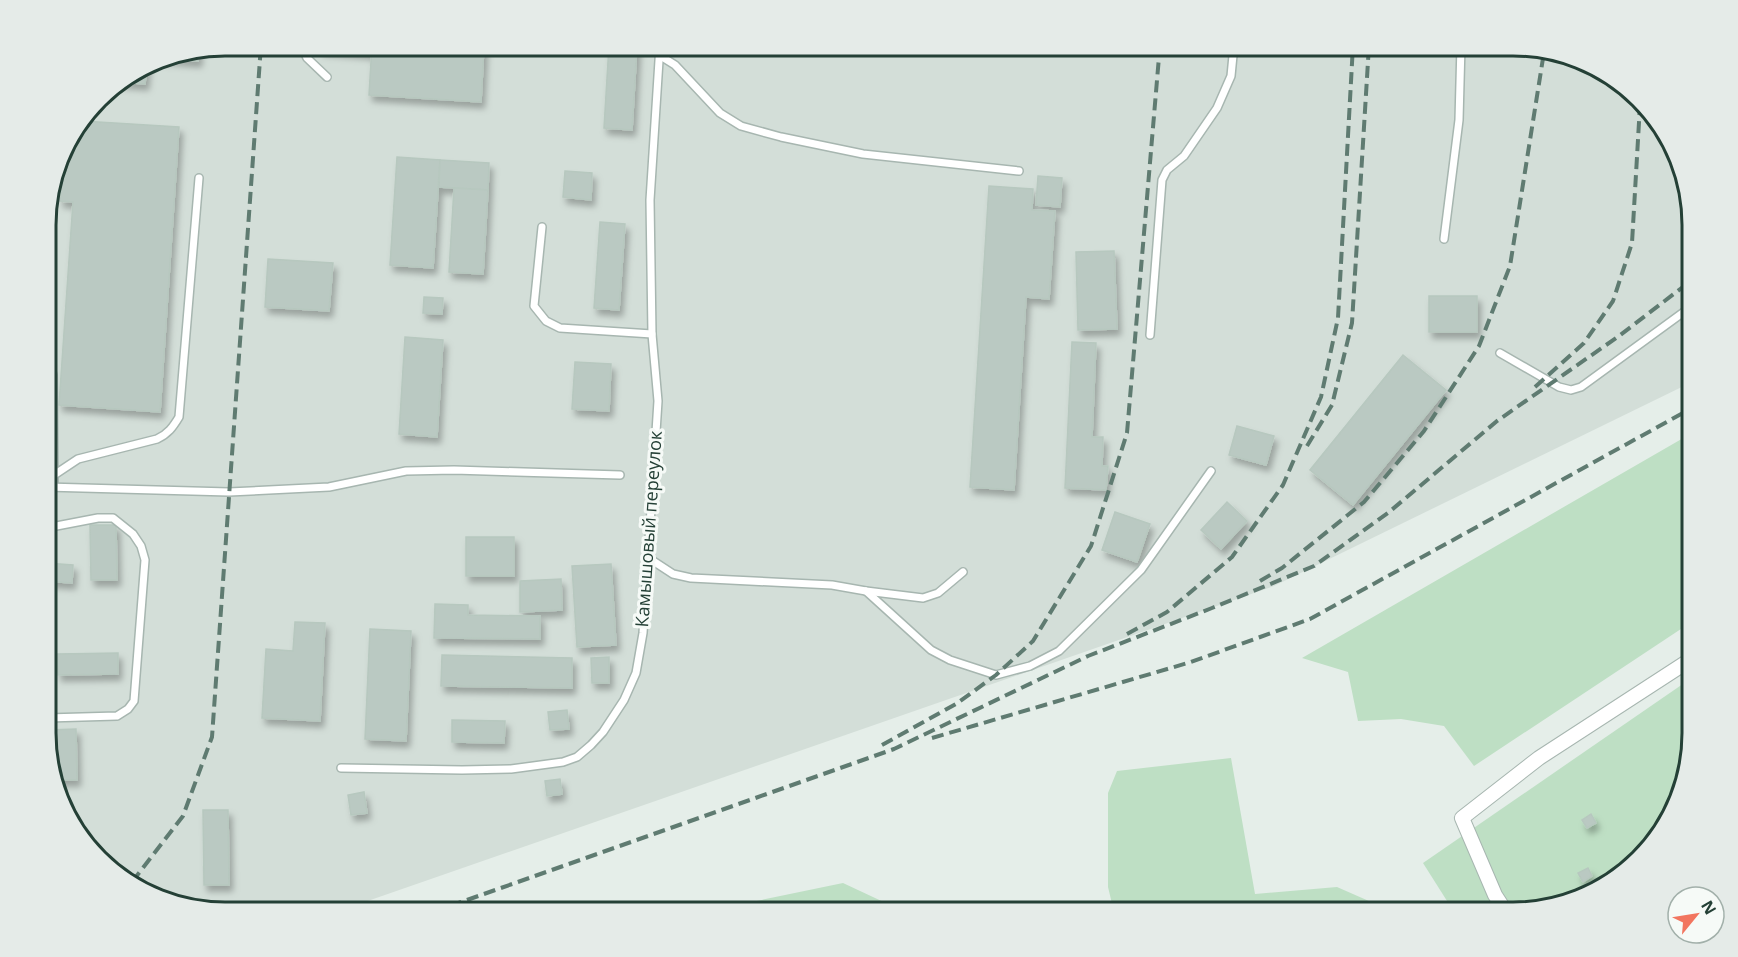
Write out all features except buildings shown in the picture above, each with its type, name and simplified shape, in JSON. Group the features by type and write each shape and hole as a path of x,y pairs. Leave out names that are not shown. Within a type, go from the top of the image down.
{"street":[{"path":"1499,901 1462,818 1539,758 1682,666"}],"lane":[{"path":"306,56 327,77"},
{"name":"Камышовый переулок","path":"342,768 511,769 563,762 578,757 603,732 624,700 636,673 643,633 658,401 652,334 650,200 659,56"},
{"path":"661,56 675,65 720,113 741,126 863,154 1019,171"},
{"path":"1150,335 1162,180 1167,170 1184,156 1217,108 1231,76 1233,56"},
{"path":"1444,239 1459,120 1461,56"},
{"path":"55,474 78,459 157,439 165,435 178,417 199,178"},
{"path":"542,227 534,306 546,321 561,328 652,334"},
{"path":"1500,352 1559,387 1571,390 1581,387 1682,313"},
{"path":"55,487 229,492 329,487 406,471 454,470 620,475"},
{"path":"866,591 931,650 950,660 996,675 1030,666 1059,651 1141,570 1211,471"},
{"path":"55,526 98,518 113,518 133,534 141,546 145,560 134,701 128,710 117,716 55,718"},
{"path":"647,557 674,574 691,578 832,585 923,598 938,593 963,572"}],"shaded area":[{"path":"214,56 1513,56 1535,57 1568,64 1598,78 1616,90 1648,122 1670,160 1677,181 1682,225 1682,387 1274,586 365,902 225,902 170,893 131,873 97,844 73,807 64,787 57,754 55,732 56,214 61,181 68,160 90,122 122,90 140,78 170,64"}],"green space":[{"path":"1682,439 1682,628 1474,766 1444,726 1401,719 1358,721 1348,672 1302,658"},
{"path":"1682,685 1681,754 1674,787 1654,826 1641,844 1607,873 1568,893 1546,898 1524,901 1447,901 1423,863"},
{"path":"1231,758 1255,894 1337,887 1369,901 1111,901 1108,887 1108,793 1117,771"},
{"path":"843,883 883,901 753,902"}],"railway":[{"path":"136,876 183,816 212,737 260,56"},
{"path":"882,745 956,704 996,675 1033,641 1091,546 1127,433 1159,56"},
{"path":"1127,634 1167,612 1232,557 1283,485 1321,397 1338,318 1352,56"},
{"path":"1307,446 1332,405 1352,323 1368,56"},
{"path":"1260,581 1282,568 1364,502 1424,431 1479,346 1510,266 1543,58"},
{"path":"1535,387 1584,343 1613,301 1632,243 1640,112"},
{"path":"462,902 894,749 1088,656 1314,566 1388,513 1497,421 1619,336 1682,288"},
{"path":"932,738 1191,662 1310,619 1682,414"}]}
